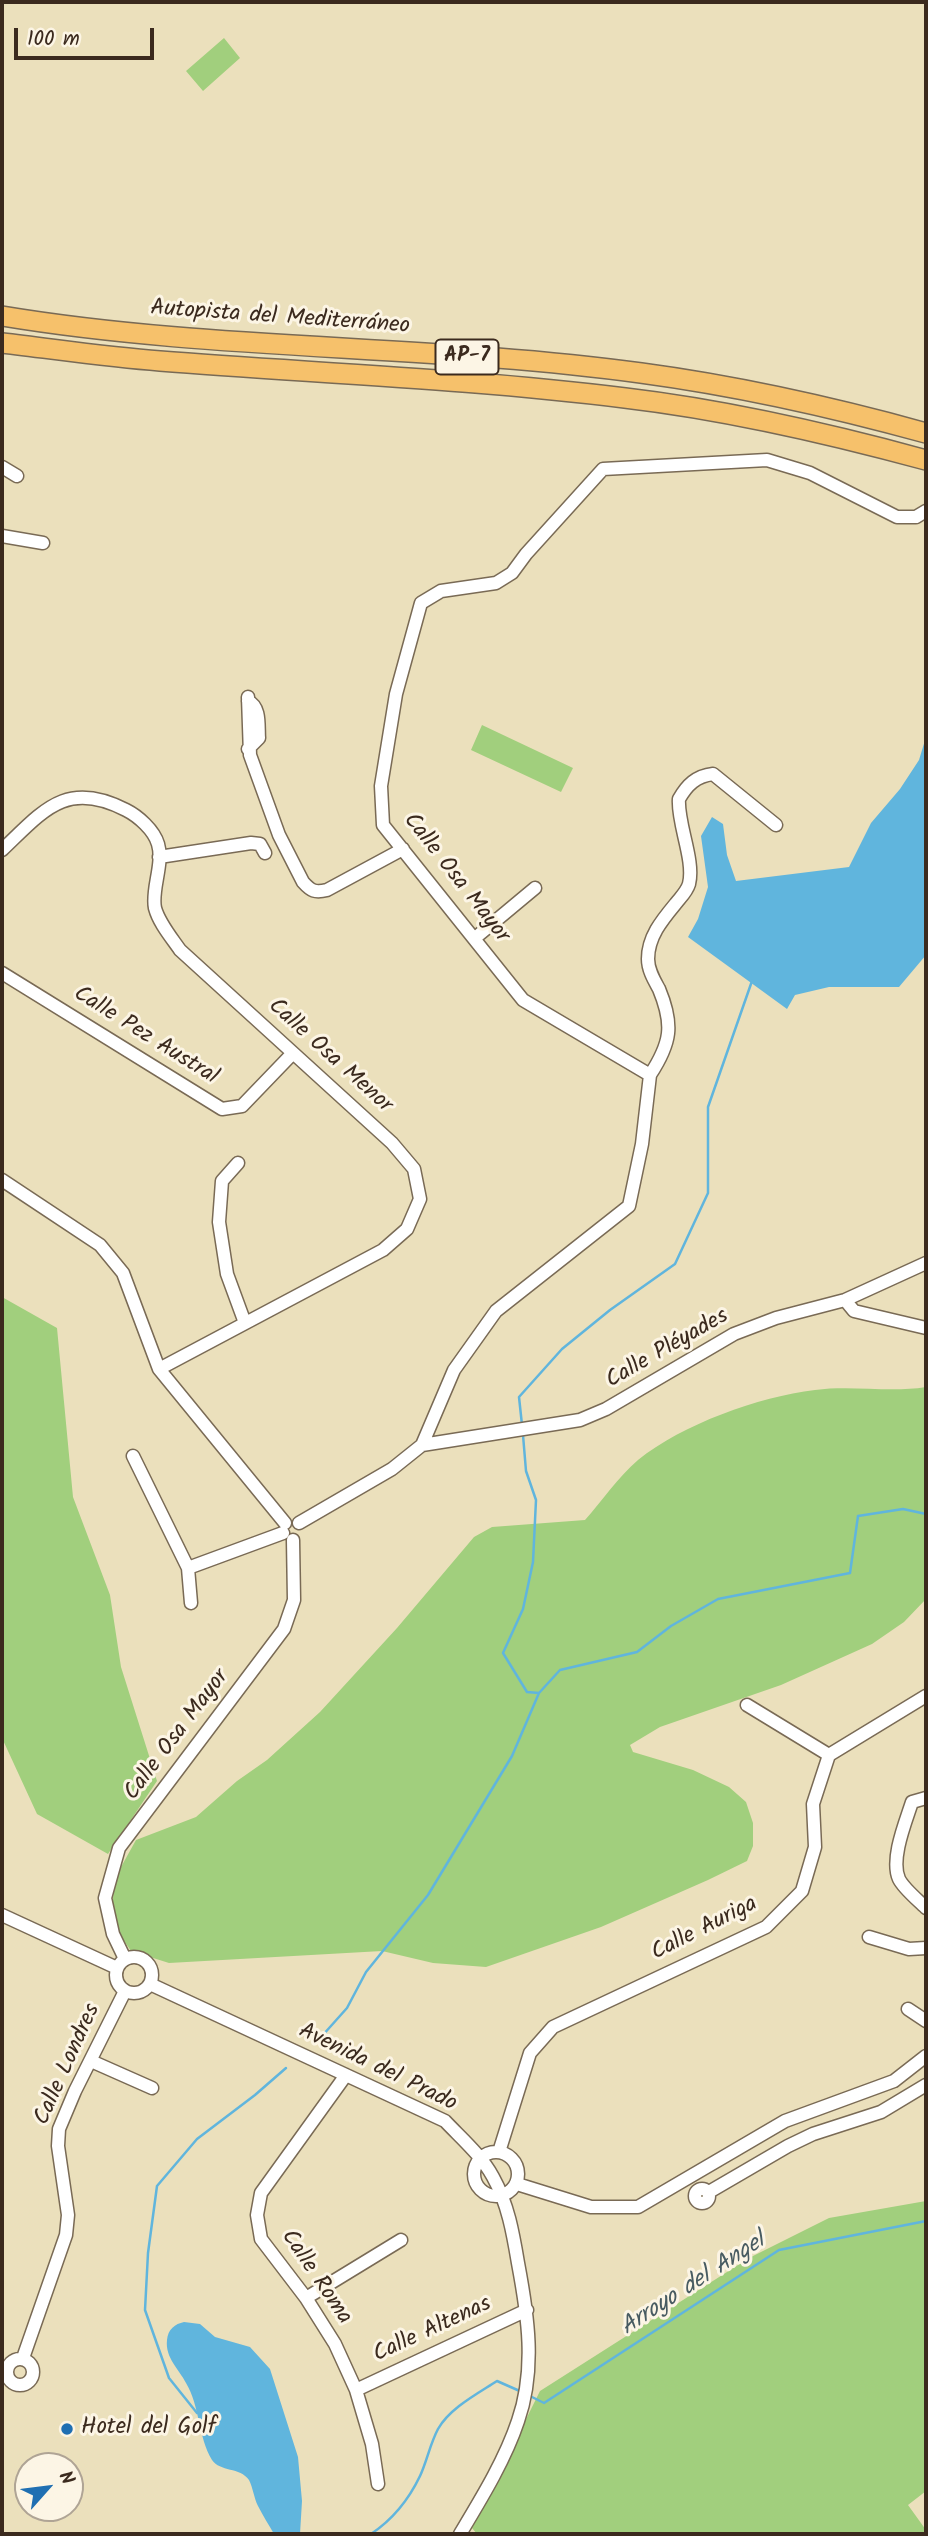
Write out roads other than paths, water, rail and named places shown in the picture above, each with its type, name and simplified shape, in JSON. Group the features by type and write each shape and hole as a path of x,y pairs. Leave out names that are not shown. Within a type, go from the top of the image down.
{"highway":[{"name":"Autopista del Mediterráneo","path":"2,316 161,335 514,360 640,373 756,391 926,433"},
{"name":"AP-7","path":"2,343 156,360 626,398 813,431 926,460"}],"street":[{"name":"Calle Osa Mayor","path":"650,1075 523,1000 383,824 381,786 396,694 421,603 441,591 496,583 512,573 603,469 767,460 810,473 897,517 916,517 926,511"},
{"path":"2,467 17,476"},
{"path":"2,536 43,543"},
{"path":"248,699 248,749 279,835 309,889 316,892 327,890 403,849"},
{"path":"188,1568 287,1532 292,1520 299,1523 392,1469 422,1445 454,1370 496,1311 629,1206 642,1144 650,1075 668,1041 670,1026 667,1009 649,968 649,949 658,926 689,884 687,848 678,799 693,781 702,775 713,774 776,825"},
{"name":"Calle Osa Menor","path":"2,850 46,809 62,800 84,797 102,799 133,813 147,827 158,844 155,906 164,927 180,950 392,1143 414,1169 420,1199 408,1229 383,1250 159,1369"},
{"path":"159,857 251,843 260,844 265,853"},
{"path":"475,938 535,888"},
{"name":"Calle Pez Austral","path":"2,973 222,1109 242,1106 293,1053"},
{"path":"238,1163 222,1181 219,1222 227,1274 245,1323"},
{"path":"2,1180 100,1245 123,1273 159,1369 287,1532"},
{"name":"Calle Pléyades","path":"422,1445 580,1420 606,1409 734,1334 776,1318 845,1300 926,1263"},
{"path":"845,1300 854,1311 926,1328"},
{"path":"133,1456 188,1568 191,1603"},
{"name":"Calle Osa Mayor","path":"121,1963 104,1898 119,1848 284,1629 294,1600 287,1532"},
{"path":"747,1705 829,1755 926,1696"},
{"name":"Calle Auriga","path":"499,2152 530,2053 553,2027 766,1927 802,1891 815,1847 813,1804 829,1755"},
{"path":"926,1798 912,1802 900,1838 897,1865 899,1880 926,1908"},
{"path":"2,1915 121,1963 140,1957 151,1968 150,1984 139,1992 125,1991 116,1977 121,1963"},
{"path":"869,1937 909,1949 926,1948"},
{"name":"Avenida del Prado","path":"150,1984 445,2121 481,2158 502,2196 511,2222 530,2339 528,2372 519,2420 463,2532"},
{"name":"Calle Londres","path":"23,2358 66,2235 68,2215 58,2146 59,2129 125,1991"},
{"path":"908,2009 926,2021"},
{"path":"517,2184 591,2207 638,2207 785,2121 894,2081 926,2056"},
{"path":"91,2061 152,2088"},
{"name":"Calle Roma","path":"346,2075 261,2193 257,2215 261,2239 306,2298 335,2344 356,2390 372,2444 377,2484"},
{"path":"709,2192 788,2146 813,2134 881,2112 926,2085"},
{"path":"481,2158 492,2152 499,2152 516,2163 517,2184 502,2196"},
{"path":"306,2298 401,2240"},
{"name":"Calle Altenas","path":"356,2390 527,2310"}],"water":[{"path":"926,737 926,955 899,987 829,987 795,995 787,1009 688,937 698,919 708,887 701,836 712,817 723,824 727,855 736,881 849,867 871,823 900,789 919,760"},
{"path":"184,2322 200,2324 215,2337 250,2347 270,2369 298,2457 302,2501 300,2534 274,2534 258,2506 249,2480 241,2473 216,2464 207,2451 191,2392 168,2352 170,2330"}],"waterway":[{"path":"522,1425 519,1397 562,1349 610,1310 675,1264 708,1193 708,1107 752,981"},
{"path":"523,1435 526,1471 536,1500 533,1562 523,1609 503,1653 527,1692 539,1693"},
{"path":"322,2036 347,2008 366,1972 428,1895 512,1756 539,1693 560,1670 637,1652 671,1626 718,1599 850,1573 858,1516 903,1509 926,1514"},
{"path":"197,2413 169,2378 145,2310 148,2253 157,2186 197,2139 286,2068"},
{"name":"Arroyo del Angel","path":"528,2395 544,2403 779,2250 926,2221"},
{"path":"371,2534 393,2516 411,2493 438,2429 449,2414 497,2381 522,2392"}],"place":[{"name":"Hotel del Golf","path":"67,2429"}]}
